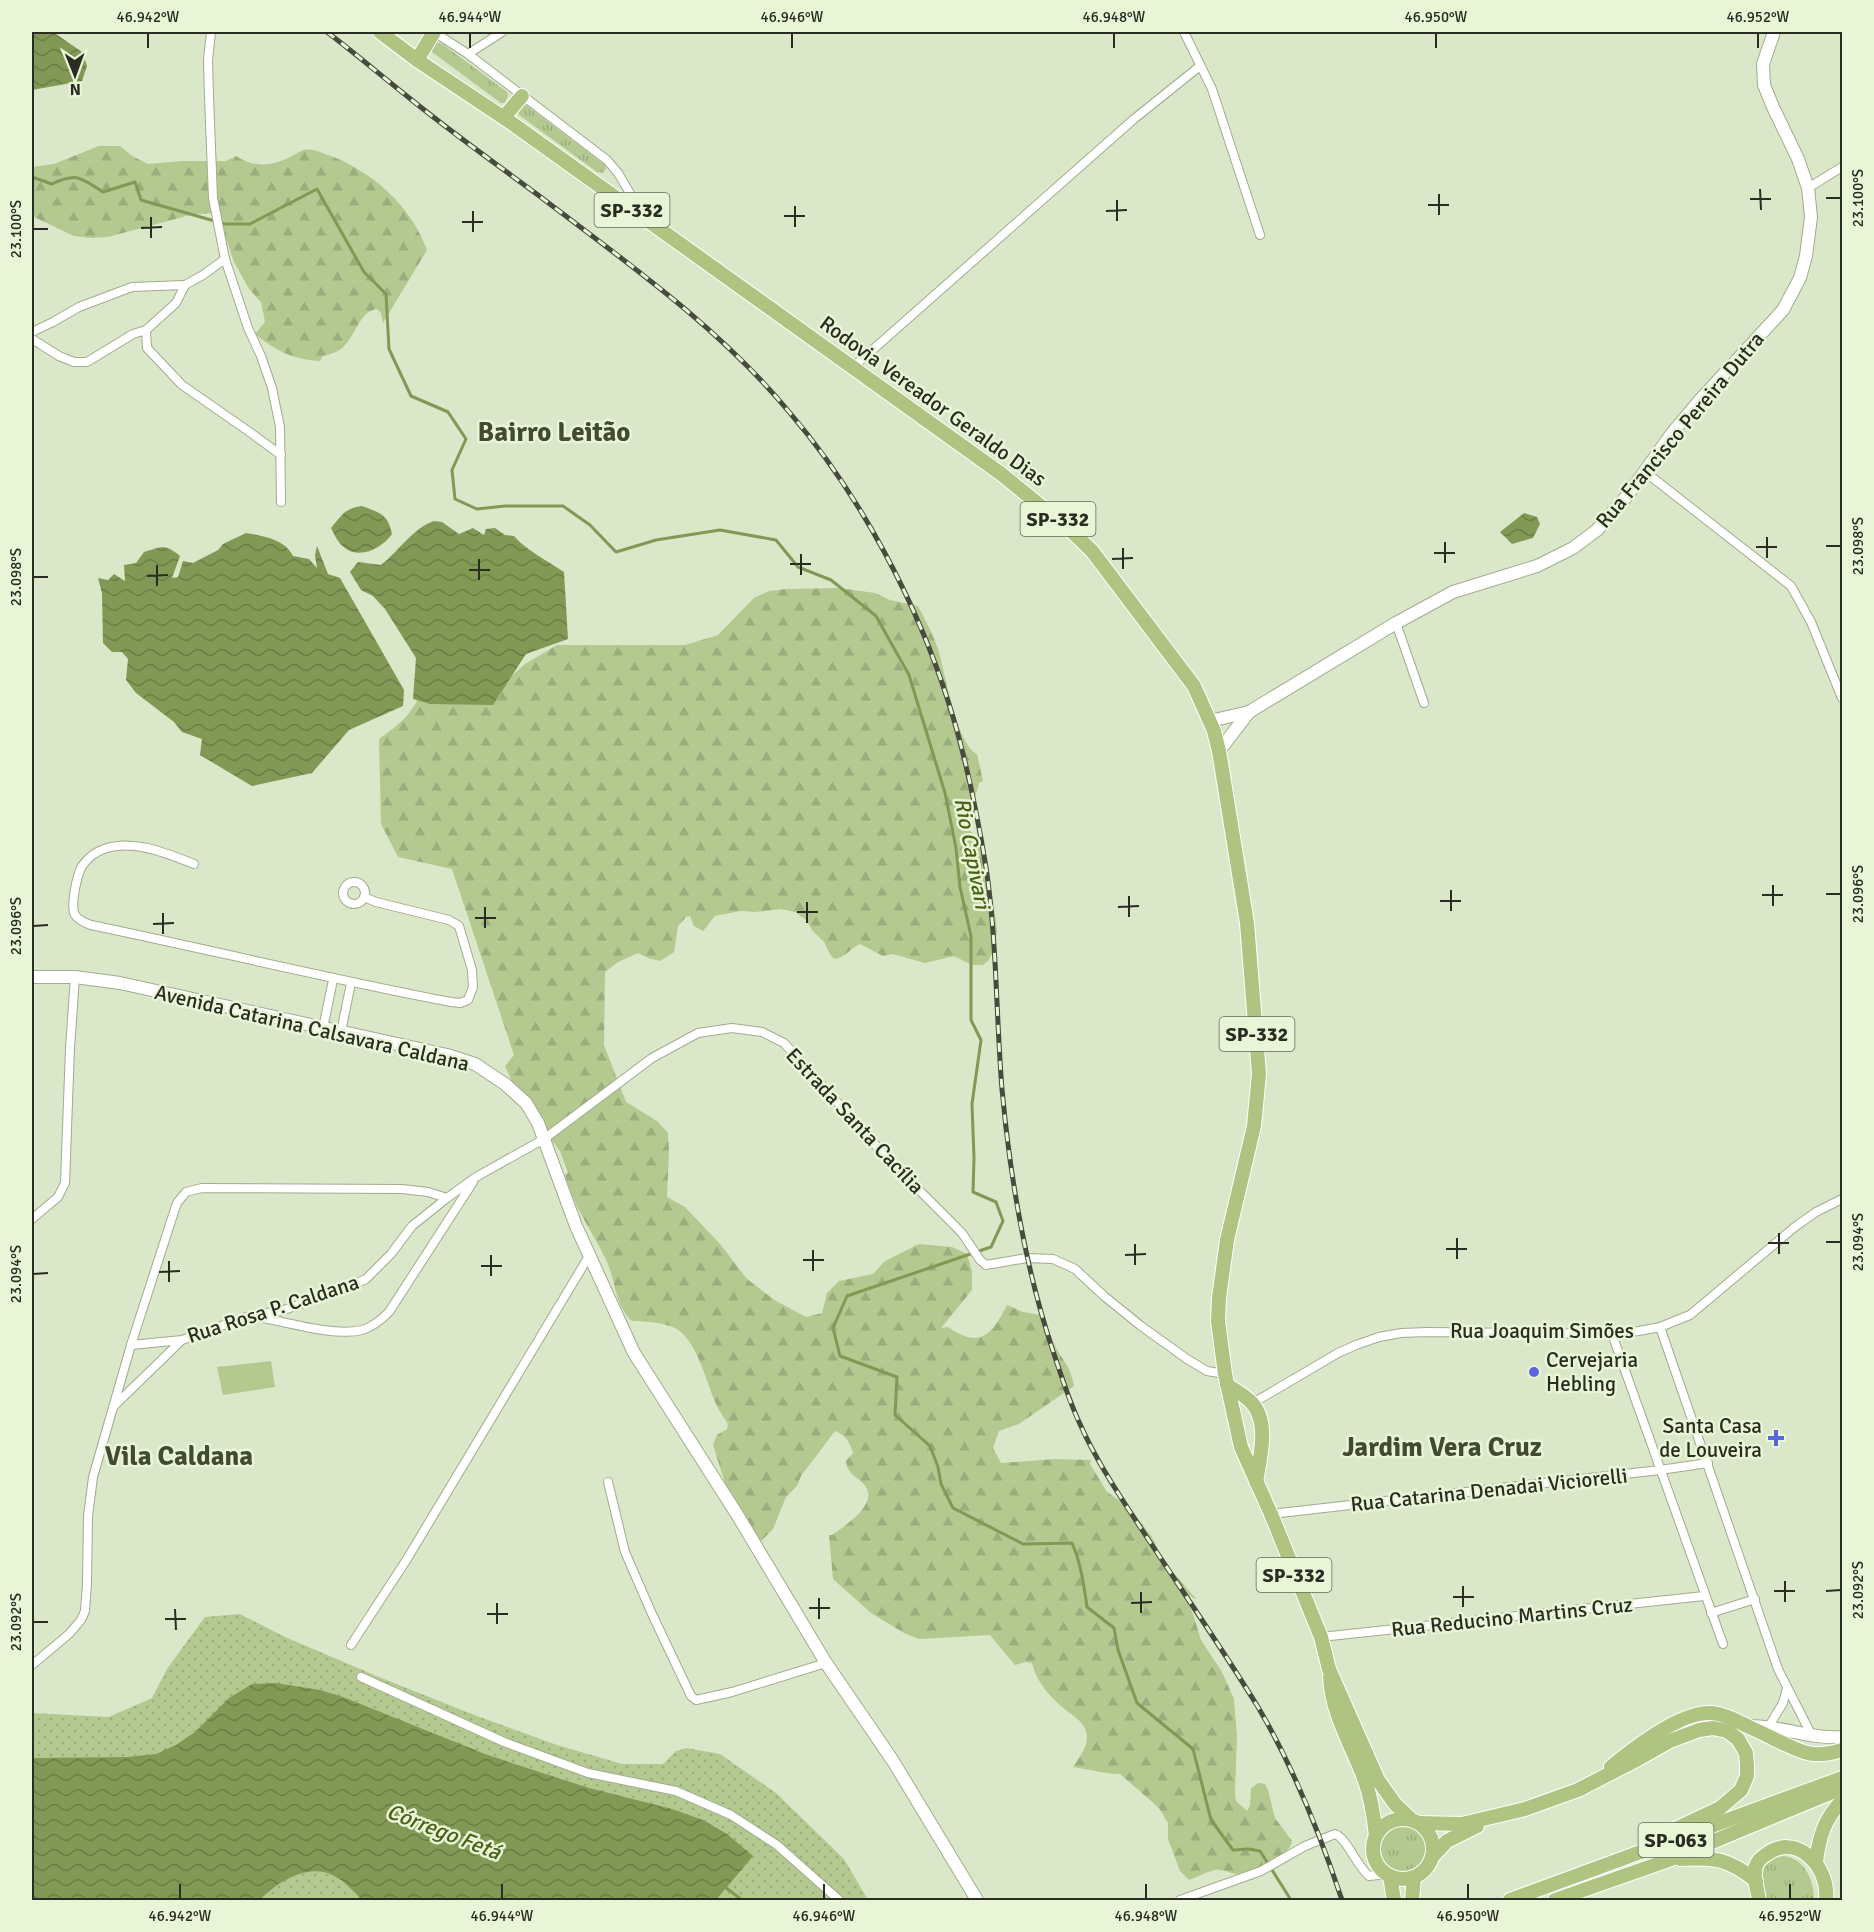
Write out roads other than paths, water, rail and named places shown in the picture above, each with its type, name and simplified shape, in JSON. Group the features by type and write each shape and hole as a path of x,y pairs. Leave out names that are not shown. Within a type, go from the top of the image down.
{"main road":[{"name":"Rodovia Vereador Geraldo Dias","path":"380,32 417,60 504,117 1000,472 1081,539 1103,564 1183,670 1201,699 1220,751 1247,923 1259,1074 1254,1126 1227,1240 1219,1298 1218,1321 1226,1379 1241,1447 1321,1637 1329,1669 1334,1705 1371,1801 1376,1836"},
{"path":"417,60 434,32"},
{"path":"504,117 522,96"},
{"path":"1226,1379 1253,1404 1262,1422 1256,1482"},
{"path":"1234,1416 1241,1409 1253,1404"},
{"path":"1241,1447 1254,1448 1261,1445"},
{"name":"Rodovia Vereador Geraldo Dias","path":"1329,1669 1378,1780 1395,1804 1415,1822"},
{"path":"1594,1781 1632,1750 1665,1729 1688,1718 1712,1713 1729,1717 1798,1752 1812,1755 1830,1754 1842,1750"},
{"path":"1376,1836 1382,1828 1401,1819 1415,1822 1462,1824 1525,1809 1594,1781 1670,1741 1699,1730 1713,1728 1727,1731 1738,1739 1746,1753 1747,1776 1741,1790 1720,1808 1671,1831 1659,1846"},
{"name":"SP-063","path":"1510,1900 1842,1778"},
{"name":"SP-063","path":"1555,1900 1666,1861 1842,1788"},
{"path":"1816,1862 1823,1827 1832,1811 1842,1801"},
{"path":"1388,1875 1397,1878 1414,1877 1429,1865 1432,1857 1447,1841 1492,1818"},
{"name":"SP-332","path":"1415,1822 1426,1830 1431,1838 1432,1857"},
{"name":"SP-332","path":"1376,1836 1373,1847 1374,1857 1379,1867 1388,1875 1394,1900"},
{"path":"1759,1900 1755,1871 1758,1861 1776,1848 1798,1850 1808,1854 1816,1862 1822,1874 1828,1898"},
{"path":"1666,1861 1694,1858 1717,1860 1736,1865 1756,1881"},
{"path":"1412,1900 1414,1877"}],"street":[{"path":"211,32 208,60 213,198 225,259 248,328 272,388 280,427 281,502"},
{"path":"434,32 468,54 607,159 618,173 645,220"},
{"path":"468,54 502,32"},
{"path":"1184,32 1212,89 1260,235"},
{"name":"Rua Francisco Pereira Dutra","path":"1210,721 1249,712 1396,623 1453,592 1537,566 1573,548 1597,530 1627,496 1700,400 1783,310 1794,292 1806,256 1811,217 1808,188 1798,159 1764,85 1762,64 1774,32"},
{"path":"852,368 1134,120 1200,66"},
{"path":"1808,188 1842,167"},
{"path":"32,332 79,307 132,287 185,285 225,259"},
{"path":"32,339 59,356 74,362 87,362 133,334 146,330 176,303 185,285"},
{"path":"146,330 147,348 182,385 281,455"},
{"path":"1644,471 1791,586 1811,622 1842,698"},
{"path":"1396,623 1424,703"},
{"name":"Rua Francisco Pereira Dutra","path":"1220,751 1249,712"},
{"path":"194,864 136,846 106,848 95,853 82,867 73,906 75,915 81,921 91,925 333,980 460,1003 468,1000 473,987 472,970 459,926 455,921 364,897"},
{"name":"Avenida Catarina Calsavara Caldana","path":"32,977 75,977 120,983 447,1055 475,1064 505,1084 526,1103 538,1123 576,1226 634,1353 738,1516 826,1664 887,1752 977,1900"},
{"path":"32,1219 58,1197 65,1183 75,977"},
{"path":"323,1028 333,980"},
{"path":"341,1032 351,983"},
{"name":"Estrada Santa Cacília","path":"544,1139 652,1058 698,1033 732,1028 762,1032 784,1043 888,1159 962,1233 986,1265 1027,1258 1053,1259 1075,1269 1125,1312 1187,1359 1226,1379"},
{"name":"Rua Rosa P. Caldana","path":"131,1346 182,1340 252,1315 281,1311 366,1279 392,1254 412,1226 447,1198 476,1177 544,1139"},
{"path":"252,1315 340,1331 364,1330 378,1323 389,1312 476,1177"},
{"path":"32,1665 69,1634 81,1620 85,1611 91,1487 131,1346 177,1203 186,1192 202,1188 244,1187 402,1189 428,1192 447,1198"},
{"name":"Rua Joaquim Simões","path":"1253,1404 1338,1353 1387,1335 1428,1332 1612,1334 1660,1327 1690,1315 1796,1226 1816,1212 1842,1199"},
{"path":"351,1645 407,1559 589,1256"},
{"path":"1660,1327 1778,1669 1812,1737"},
{"path":"1612,1334 1723,1644"},
{"path":"113,1407 182,1340"},
{"name":"Rua Catarina Denadai Viciorelli","path":"1271,1514 1708,1463"},
{"path":"608,1482 625,1552 651,1614 691,1696 696,1700 723,1694 826,1664"},
{"name":"Rua Reducino Martins Cruz","path":"1321,1637 1704,1596"},
{"path":"1711,1613 1755,1599"},
{"path":"361,1677 504,1742 588,1773 676,1791 731,1815 777,1845 839,1900"},
{"path":"1769,1726 1783,1703 1787,1687"},
{"path":"1747,1726 1769,1726 1812,1737 1842,1737"},
{"path":"1180,1900 1261,1871 1329,1835 1339,1834 1343,1838 1362,1870 1369,1876 1388,1875"}],"water":[{"path":"32,32 53,32 82,52 87,66 82,81 32,90"},
{"path":"362,506 382,515 388,522 392,534 377,547 358,553 343,546 331,528 348,510"},
{"path":"1524,513 1537,517 1540,524 1533,538 1512,544 1500,532"},
{"path":"434,521 442,522 459,534 473,528 484,535 486,529 495,528 505,535 514,536 531,551 564,572 568,639 526,654 493,705 430,704 413,699 416,658 385,609 373,596 361,590 350,572 358,562 381,565 419,529"},
{"path":"246,533 279,542 293,556 309,559 317,568 315,555 317,546 328,574 340,578 404,690 403,706 349,730 312,773 252,786 200,755 202,739 182,732 174,722 136,693 126,680 128,659 122,652 112,652 103,643 102,593 98,578 108,580 114,574 125,581 124,565 136,563 144,552 163,547 180,556 172,578 178,577 183,561 193,563"},
{"path":"275,1683 320,1690 343,1697 485,1754 589,1788 672,1809 703,1820 727,1834 753,1856 716,1900 362,1900 338,1878 324,1872 314,1871 284,1881 260,1900 32,1900 32,1758 127,1757 156,1754 176,1745 195,1732 229,1698 252,1684"}],"waterway":[{"name":"Rio Capivari","path":"32,177 52,184 67,178 79,178 103,192 135,182 141,200 225,224 250,224 317,189 364,272 386,294 389,349 411,396 448,412 466,439 452,470 455,499 477,509 505,506 563,506 590,525 616,552 656,540 720,530 776,540 798,567 831,580 876,616 909,675 945,793 956,848 960,887 971,936 971,1020 981,1040 972,1104 973,1192 996,1202 1003,1221 991,1247 847,1296 833,1328 840,1356 897,1377 895,1415 930,1446 938,1467 941,1484 953,1508 1023,1544 1072,1543 1080,1567 1087,1607 1114,1628 1118,1650 1137,1703 1193,1749 1211,1820 1233,1850 1260,1851 1291,1900"},
{"name":"Córrego Fetá","path":"725,1887 742,1900"}],"railway":[{"path":"327,32 444,125 638,271 733,352 790,413 816,445 863,514 884,551 921,627 936,666 961,744 970,785 990,895 1002,1089 1014,1188 1034,1287 1062,1379 1087,1439 1103,1468 1271,1730 1305,1802 1342,1900"}],"place":[{"name":"Cervejaria Hebling","path":"1534,1372"},
{"name":"Santa Casa de Louveira","path":"1776,1438"}],"district":[{"name":"Bairro Leitão","path":"554,432"},
{"name":"Jardim Vera Cruz","path":"1442,1447"},
{"name":"Vila Caldana","path":"179,1456"}]}
